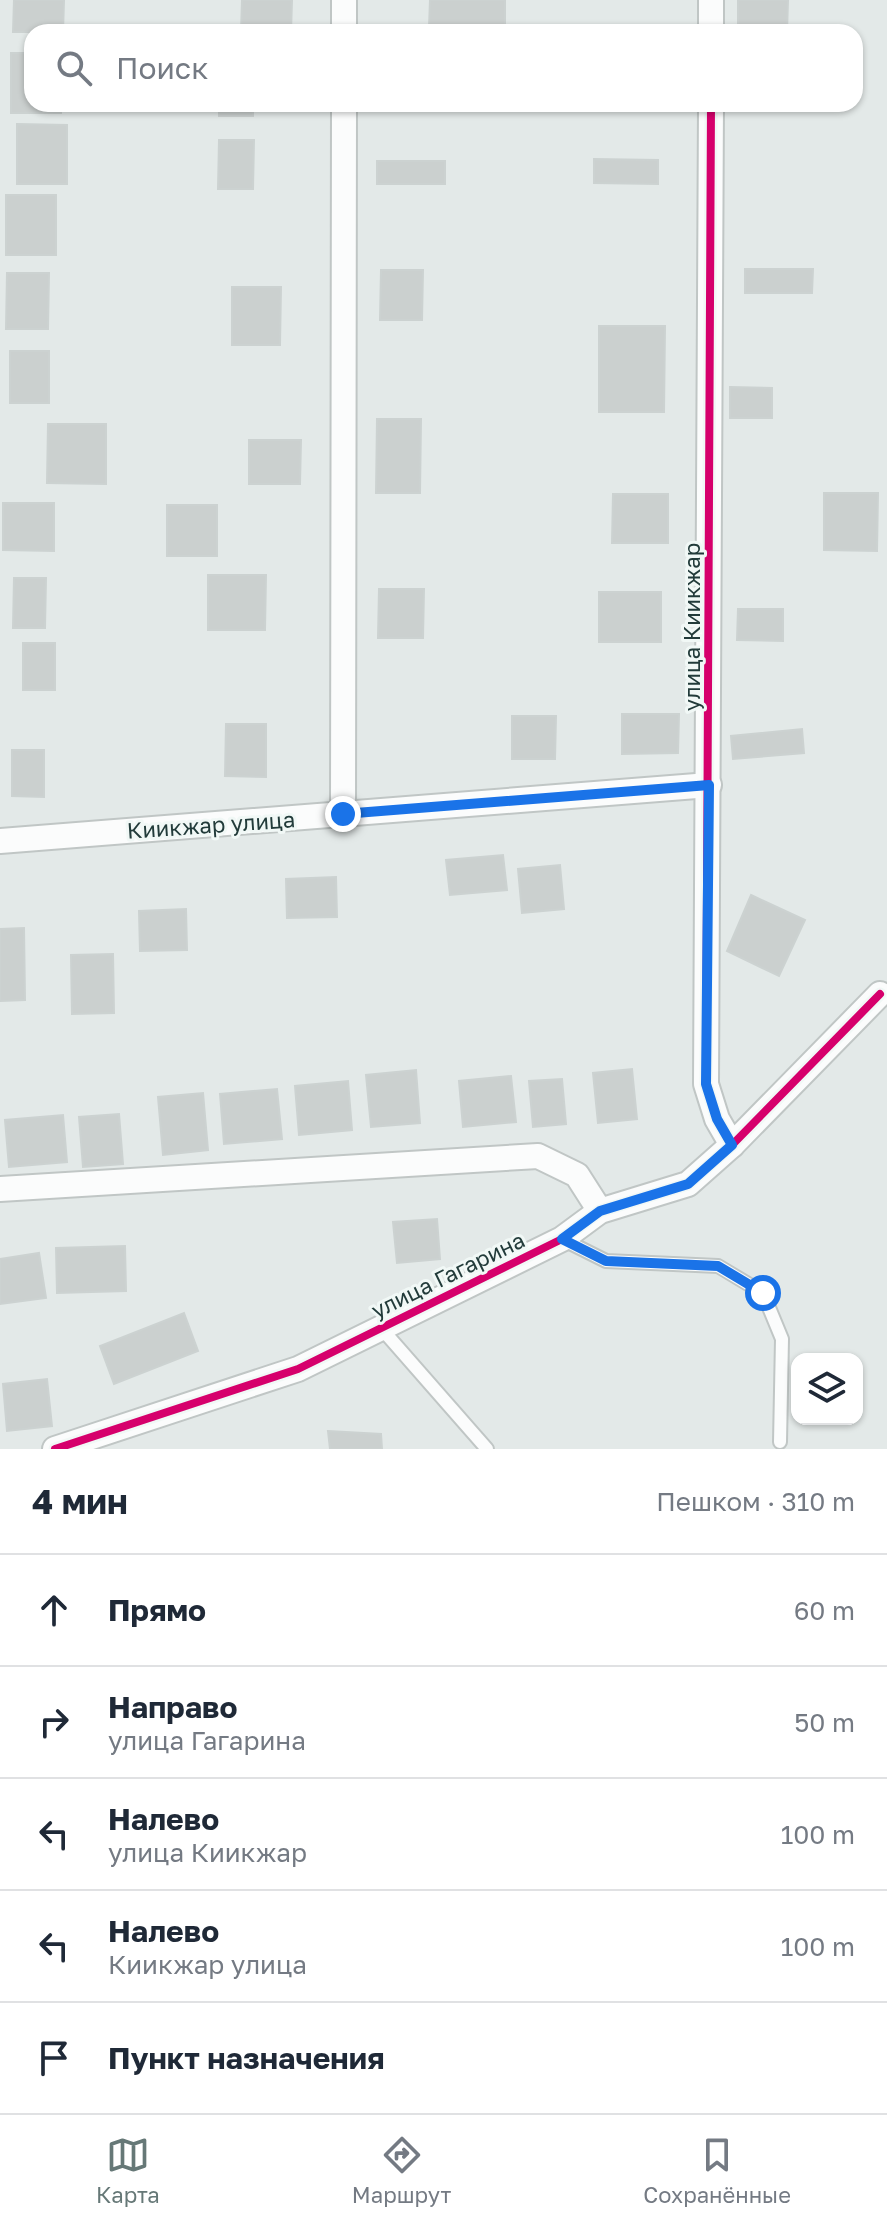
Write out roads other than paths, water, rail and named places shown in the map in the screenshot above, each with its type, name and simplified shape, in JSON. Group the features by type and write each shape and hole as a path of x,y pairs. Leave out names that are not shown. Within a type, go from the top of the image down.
{"street":[{"path":"344,0 344,24"},
{"path":"711,0 711,24"},
{"path":"343,814 344,112"},
{"name":"улица Киикжар","path":"711,112 706,1084 717,1119 732,1145"},
{"name":"Киикжар улица","path":"0,841 709,785"},
{"name":"улица Гагарина","path":"55,1449 298,1369 562,1239 600,1211 688,1184 732,1145 883,991"},
{"path":"0,1189 538,1156 577,1175 600,1211"}],"lane":[{"path":"562,1239 606,1261 718,1266 763,1293 782,1339 780,1442"},
{"path":"381,1328 487,1449"}]}
